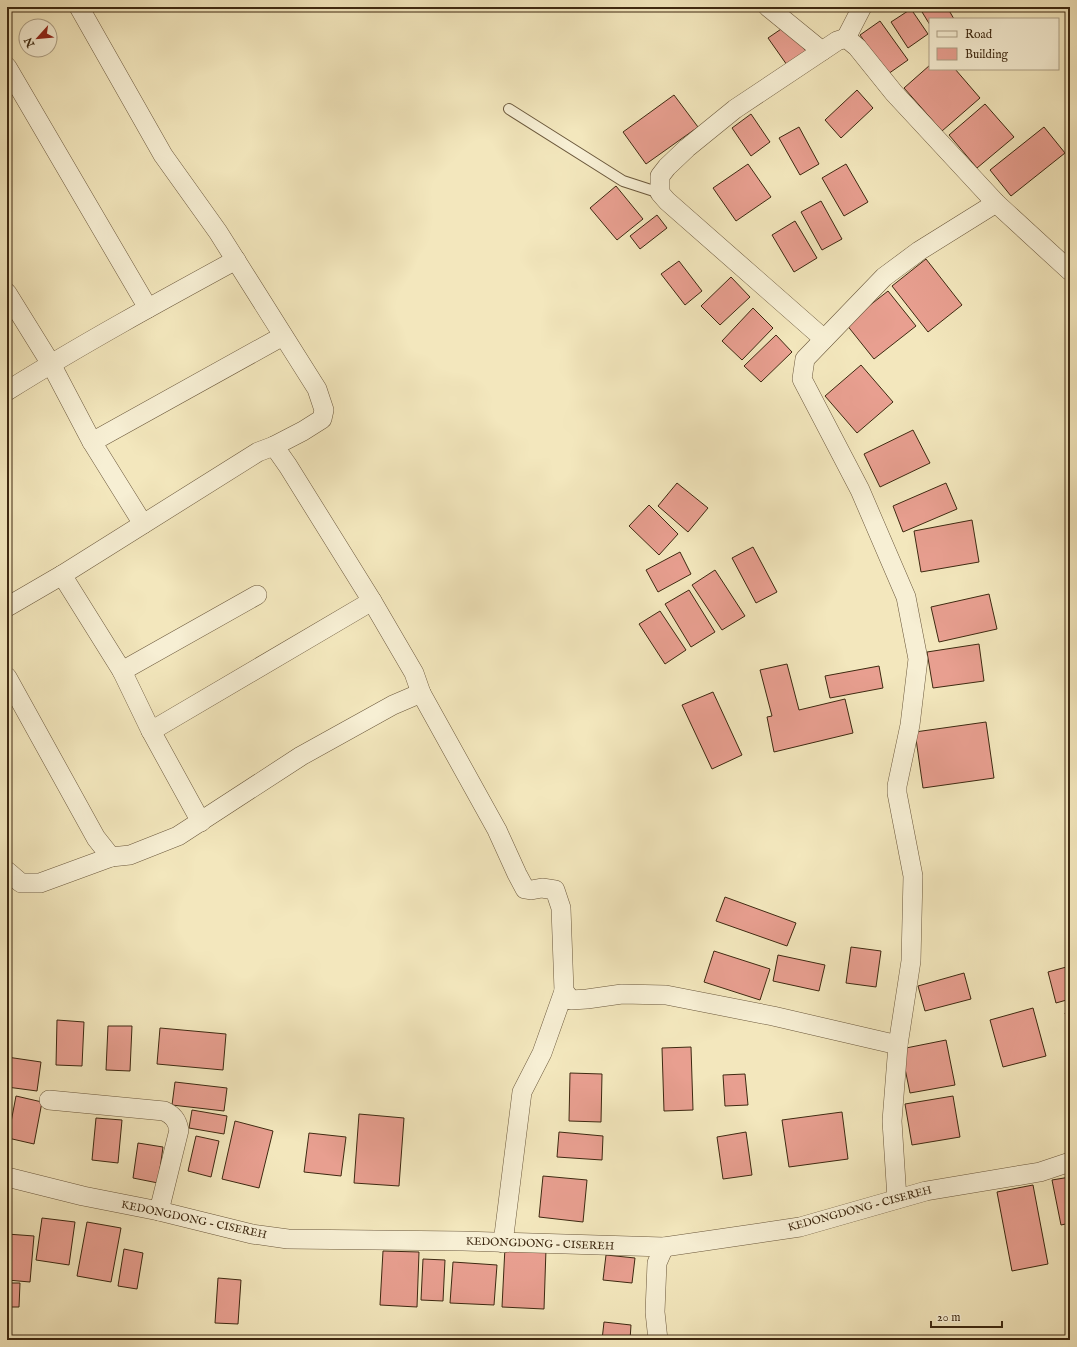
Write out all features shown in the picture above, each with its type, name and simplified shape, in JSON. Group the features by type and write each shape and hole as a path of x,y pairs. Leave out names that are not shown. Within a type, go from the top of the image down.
{"street":[{"path":"7,607 62,575 258,452 274,446 303,431 322,419 324,410 317,389 236,260 218,232 163,155 79,7"},
{"path":"768,7 822,51"},
{"path":"824,339 667,201 660,193 660,176 686,148 735,109 837,41 846,38 862,7"},
{"path":"846,38 857,47 894,93 996,203 1070,271"},
{"path":"7,67 148,308"},
{"path":"897,1199 892,1121 898,1045 911,961 913,876 897,793 897,786 910,725 918,659 906,597 860,490 802,380 805,360 884,277 919,251 996,203"},
{"path":"7,391 148,308 236,260"},
{"path":"7,293 51,364 92,442 143,524"},
{"path":"92,442 283,336"},
{"path":"274,446 372,601 414,673 421,693 497,830 525,889 530,890 542,888 555,890 561,908 564,991 542,1052 522,1092 503,1243"},
{"path":"62,575 122,671 152,732 201,822"},
{"path":"122,671 257,595"},
{"path":"152,732 372,601"},
{"path":"7,677 96,838 112,857"},
{"path":"7,872 21,883 40,883 112,857 130,855 178,836 301,756 393,705 421,693"},
{"path":"564,991 571,1000 622,994 666,995 773,1016 898,1045"},
{"path":"48,1100 164,1111 172,1116 178,1123 179,1130 160,1211"},
{"name":"KEDONGDONG - CISEREH","path":"7,1178 83,1196 160,1211 252,1234 288,1239 664,1248 800,1227 926,1191 1040,1172 1070,1162"},
{"path":"658,1340 654,1312 657,1263 664,1248"}],"lane":[{"path":"509,109 623,181 643,186 660,193"}],"building":[{"path":"919,7 947,7 953,18 929,18 929,23"},
{"path":"911,9 928,34 908,48 891,22"},
{"path":"880,21 908,60 888,74 860,35"},
{"path":"787,25 806,51 787,65 768,38"},
{"path":"929,66 929,70 956,70 980,98 942,131 904,88"},
{"path":"857,90 873,108 841,138 825,120"},
{"path":"674,95 698,127 646,164 623,132"},
{"path":"985,104 1014,137 977,168 949,135"},
{"path":"751,114 770,142 751,156 732,128"},
{"path":"799,127 819,164 800,175 779,138"},
{"path":"1044,127 1065,153 1011,196 990,170"},
{"path":"748,164 771,197 736,221 713,188"},
{"path":"846,164 868,202 844,216 822,178"},
{"path":"616,186 643,219 617,240 590,208"},
{"path":"821,201 842,239 822,250 801,212"},
{"path":"657,215 667,228 640,249 630,236"},
{"path":"795,221 817,258 794,272 772,235"},
{"path":"926,259 962,305 928,332 892,286"},
{"path":"679,261 702,291 685,305 661,274"},
{"path":"731,277 750,297 720,325 701,306"},
{"path":"888,291 916,326 874,359 846,324"},
{"path":"753,308 773,328 742,360 722,341"},
{"path":"776,335 792,352 761,382 744,366"},
{"path":"861,365 893,402 857,433 825,396"},
{"path":"913,430 930,463 880,487 864,454"},
{"path":"677,483 708,508 688,532 658,506"},
{"path":"946,483 957,509 903,532 893,506"},
{"path":"649,505 678,534 659,555 629,526"},
{"path":"972,520 979,562 921,572 914,531"},
{"path":"753,547 777,592 756,603 732,558"},
{"path":"680,552 691,574 658,592 646,570"},
{"path":"715,570 745,616 722,630 692,585"},
{"path":"689,590 715,632 691,647 665,604"},
{"path":"989,594 997,629 939,642 931,607"},
{"path":"660,611 686,650 665,664 639,624"},
{"path":"979,644 984,681 933,688 927,652"},
{"path":"787,664 799,710 845,699 853,733 774,752 767,717 772,716 760,670"},
{"path":"879,666 883,688 830,698 825,676"},
{"path":"713,692 742,755 712,769 682,705"},
{"path":"986,722 994,778 923,788 915,732"},
{"path":"725,897 796,923 787,946 716,921"},
{"path":"851,947 881,951 876,987 846,983"},
{"path":"714,951 770,969 760,1000 704,982"},
{"path":"778,955 825,965 819,991 773,981"},
{"path":"1070,966 1070,999 1056,1003 1048,972"},
{"path":"964,973 971,999 925,1011 918,986"},
{"path":"1033,1008 1046,1056 1003,1067 990,1020"},
{"path":"1070,1011 1070,1026 1065,1013"},
{"path":"57,1020 84,1022 82,1066 56,1065"},
{"path":"108,1026 132,1026 130,1071 106,1070"},
{"path":"160,1028 226,1034 223,1070 157,1064"},
{"path":"946,1040 955,1085 910,1093 901,1049"},
{"path":"691,1047 693,1110 664,1111 662,1048"},
{"path":"7,1057 41,1062 37,1091 7,1087"},
{"path":"570,1073 602,1074 601,1122 569,1121"},
{"path":"745,1074 748,1105 725,1106 723,1075"},
{"path":"175,1082 227,1088 224,1111 172,1105"},
{"path":"16,1096 42,1102 34,1144 8,1138"},
{"path":"953,1096 960,1137 912,1145 905,1104"},
{"path":"192,1110 227,1116 224,1134 189,1128"},
{"path":"842,1112 848,1159 789,1167 782,1120"},
{"path":"359,1114 404,1118 399,1186 354,1183"},
{"path":"96,1118 122,1120 118,1163 92,1160"},
{"path":"235,1121 273,1131 259,1188 222,1179"},
{"path":"559,1132 603,1136 602,1160 557,1157"},
{"path":"746,1132 752,1175 723,1179 717,1137"},
{"path":"309,1133 346,1137 341,1176 304,1172"},
{"path":"196,1136 219,1141 211,1177 188,1171"},
{"path":"138,1143 163,1147 158,1183 133,1178"},
{"path":"543,1176 587,1180 583,1222 539,1217"},
{"path":"1070,1177 1070,1223 1061,1225 1052,1180"},
{"path":"1033,1185 1048,1264 1012,1271 997,1192"},
{"path":"42,1218 75,1222 69,1265 36,1260"},
{"path":"87,1222 121,1228 111,1282 77,1276"},
{"path":"7,1234 34,1236 30,1282 7,1280"},
{"path":"505,1247 546,1249 544,1309 502,1307"},
{"path":"124,1249 143,1253 137,1289 118,1286"},
{"path":"383,1251 419,1252 417,1307 380,1305"},
{"path":"606,1255 635,1258 632,1283 603,1280"},
{"path":"423,1259 445,1260 443,1301 421,1300"},
{"path":"453,1262 497,1265 494,1305 450,1303"},
{"path":"218,1278 241,1280 238,1324 215,1323"},
{"path":"7,1283 20,1283 19,1307 7,1307"},
{"path":"604,1322 631,1325 630,1340 602,1340"}]}
